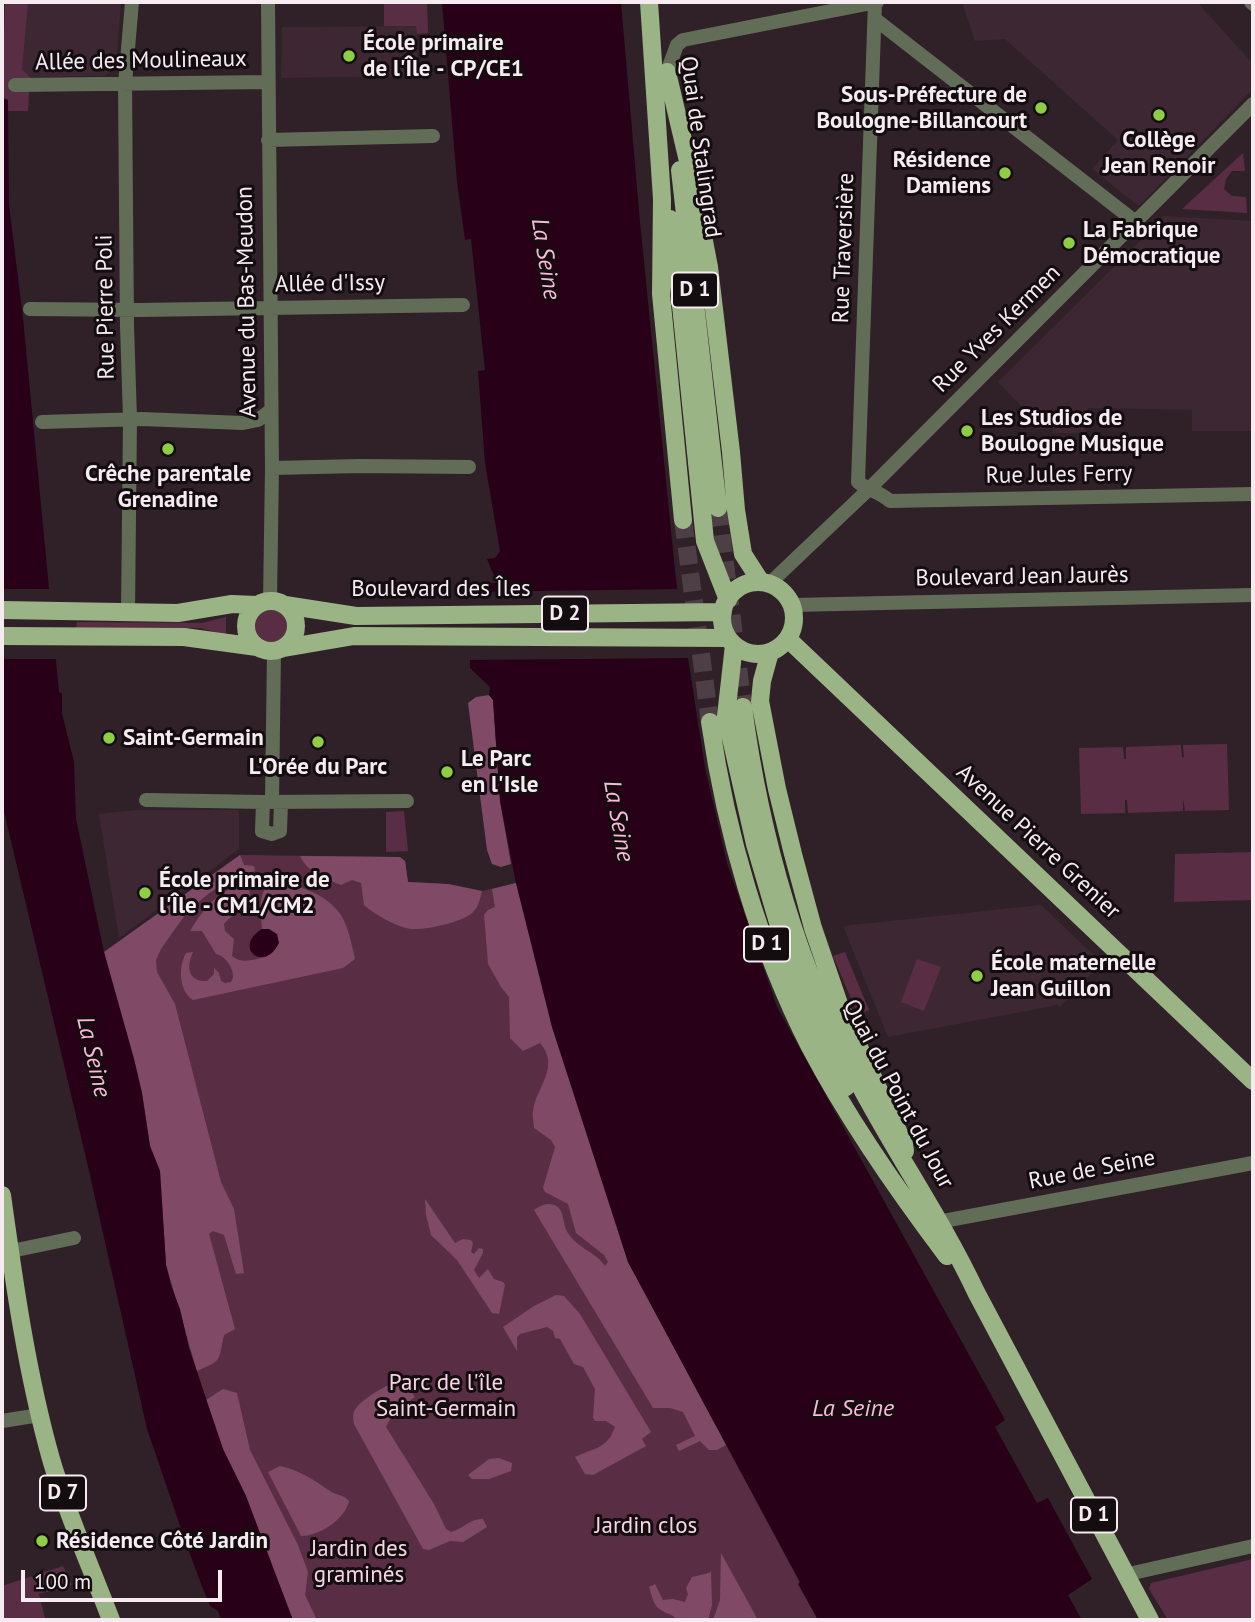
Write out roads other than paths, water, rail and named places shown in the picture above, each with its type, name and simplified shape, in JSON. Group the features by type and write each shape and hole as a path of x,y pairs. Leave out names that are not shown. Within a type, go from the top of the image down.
{"main road":[{"name":"Quai de Stalingrad","path":"650,2 667,72 718,510"},
{"name":"Quai de Stalingrad","path":"650,2 662,199"},
{"name":"D 1","path":"662,199 673,226 718,510 743,554 765,583"},
{"name":"D 1","path":"662,199 662,294 683,520"},
{"name":"D 1","path":"718,510 705,541 725,606"},
{"path":"765,583 779,589 792,606 794,617 788,639 770,652 751,653 731,641 724,630 725,606 742,586 765,583"},
{"name":"Boulevard des Îles","path":"2,610 178,613 232,604 271,604 356,616 687,612 725,606"},
{"path":"271,604 295,618 296,627 291,643 272,649 250,640 247,631 250,612 271,604"},
{"name":"Boulevard des Îles","path":"2,636 184,637 272,649 354,636 691,637 731,641"},
{"name":"Avenue Pierre Grenier","path":"788,639 1253,1081"},
{"name":"D 1","path":"731,641 736,766 755,844 784,943 818,1030 870,1133 870,1148"},
{"path":"770,652 760,701 777,789 813,928 844,1015 904,1144 908,1172"},
{"path":"734,706 732,698 743,693 760,701"},
{"name":"Quai du Point du Jour","path":"734,706 793,924 836,1037 908,1172 958,1254 1124,1575 1150,1620"},
{"name":"D 1","path":"710,722 717,769 736,849 762,932 810,1046 870,1148"},
{"name":"Quai du Point du Jour","path":"870,1148 926,1228 976,1292"},
{"name":"D 7","path":"2,1195 6,1252 40,1415 57,1475 111,1620"},
{"name":"D 7","path":"91,1568 121,1620"}],"street":[{"name":"Rue Pierre Poli","path":"128,612 131,419 125,85 132,2"},
{"name":"Avenue du Bas-Meudon","path":"268,2 271,604"},
{"path":"667,72 677,45 683,40 876,2"},
{"name":"Rue Traversière","path":"869,490 858,482 876,2"},
{"path":"875,19 1137,223"},
{"name":"Allée des Moulineaux","path":"15,85 268,82"},
{"name":"Rue Yves Kermen","path":"765,583 869,490 1253,104"},
{"path":"268,140 433,136"},
{"name":"Allée d'Issy","path":"30,309 463,305"},
{"path":"42,422 131,419 243,423 258,420 271,410"},
{"path":"243,423 256,429 271,445"},
{"path":"272,468 469,467"},
{"name":"Rue Jules Ferry","path":"869,490 882,494 890,501 1253,494"},
{"name":"Boulevard Jean Jaurès","path":"792,606 1253,595"},
{"path":"272,649 272,802"},
{"path":"146,800 407,801"},
{"name":"Rue de Seine","path":"938,1222 1253,1163"},
{"path":"6,1252 74,1238"},
{"path":"2,1421 40,1415"},
{"path":"1124,1575 1253,1546"}],"water":[{"name":"La Seine","path":"442,2 621,2 676,580 705,768 727,863 777,1007 1005,1420 995,1427 1037,1503 1048,1498 1092,1579 1068,1595 1082,1620 818,1620 628,1262 552,1027 516,883 500,801 490,687 470,668 470,584 497,583 487,559 495,558 500,551 485,463 478,371 485,370 471,239 465,240 457,182"},
{"name":"La Seine","path":"2,98 8,100 9,205 23,318 59,692 62,694 62,713 74,762 76,819 104,952 142,1093 150,1146 160,1171 166,1265 171,1286 223,1449 246,1496 293,1620 221,1620 218,1611 210,1606 185,1540 147,1429 2,803"},
{"path":"262,929 269,929 277,934 279,943 273,952 259,957 250,950 250,943"}],"tunnel":[{"path":"718,508 743,707"},
{"path":"683,520 710,722"}],"place":[{"name":"École primaire de l'Île - CP/CE1","path":"349,56"},
{"name":"Sous-Préfecture de Boulogne-Billancourt","path":"1041,108"},
{"name":"Collège Jean Renoir","path":"1159,115"},
{"name":"Résidence Damiens","path":"1005,173"},
{"name":"La Fabrique Démocratique","path":"1069,243"},
{"name":"Les Studios de Boulogne Musique","path":"967,431"},
{"name":"Crêche parentale Grenadine","path":"168,449"},
{"name":"Saint-Germain","path":"109,738"},
{"name":"L'Orée du Parc","path":"318,742"},
{"name":"Le Parc en l'Isle","path":"447,772"},
{"name":"École primaire de l'Île - CM1/CM2","path":"145,893"},
{"name":"École maternelle Jean Guillon","path":"977,976"},
{"name":"Résidence Côté Jardin","path":"42,1541"}],"park label":[{"name":"Parc de l'île Saint-Germain","path":"446,1396"},
{"name":"Jardin clos","path":"646,1526"},
{"name":"Jardin des graminés","path":"359,1562"}]}
